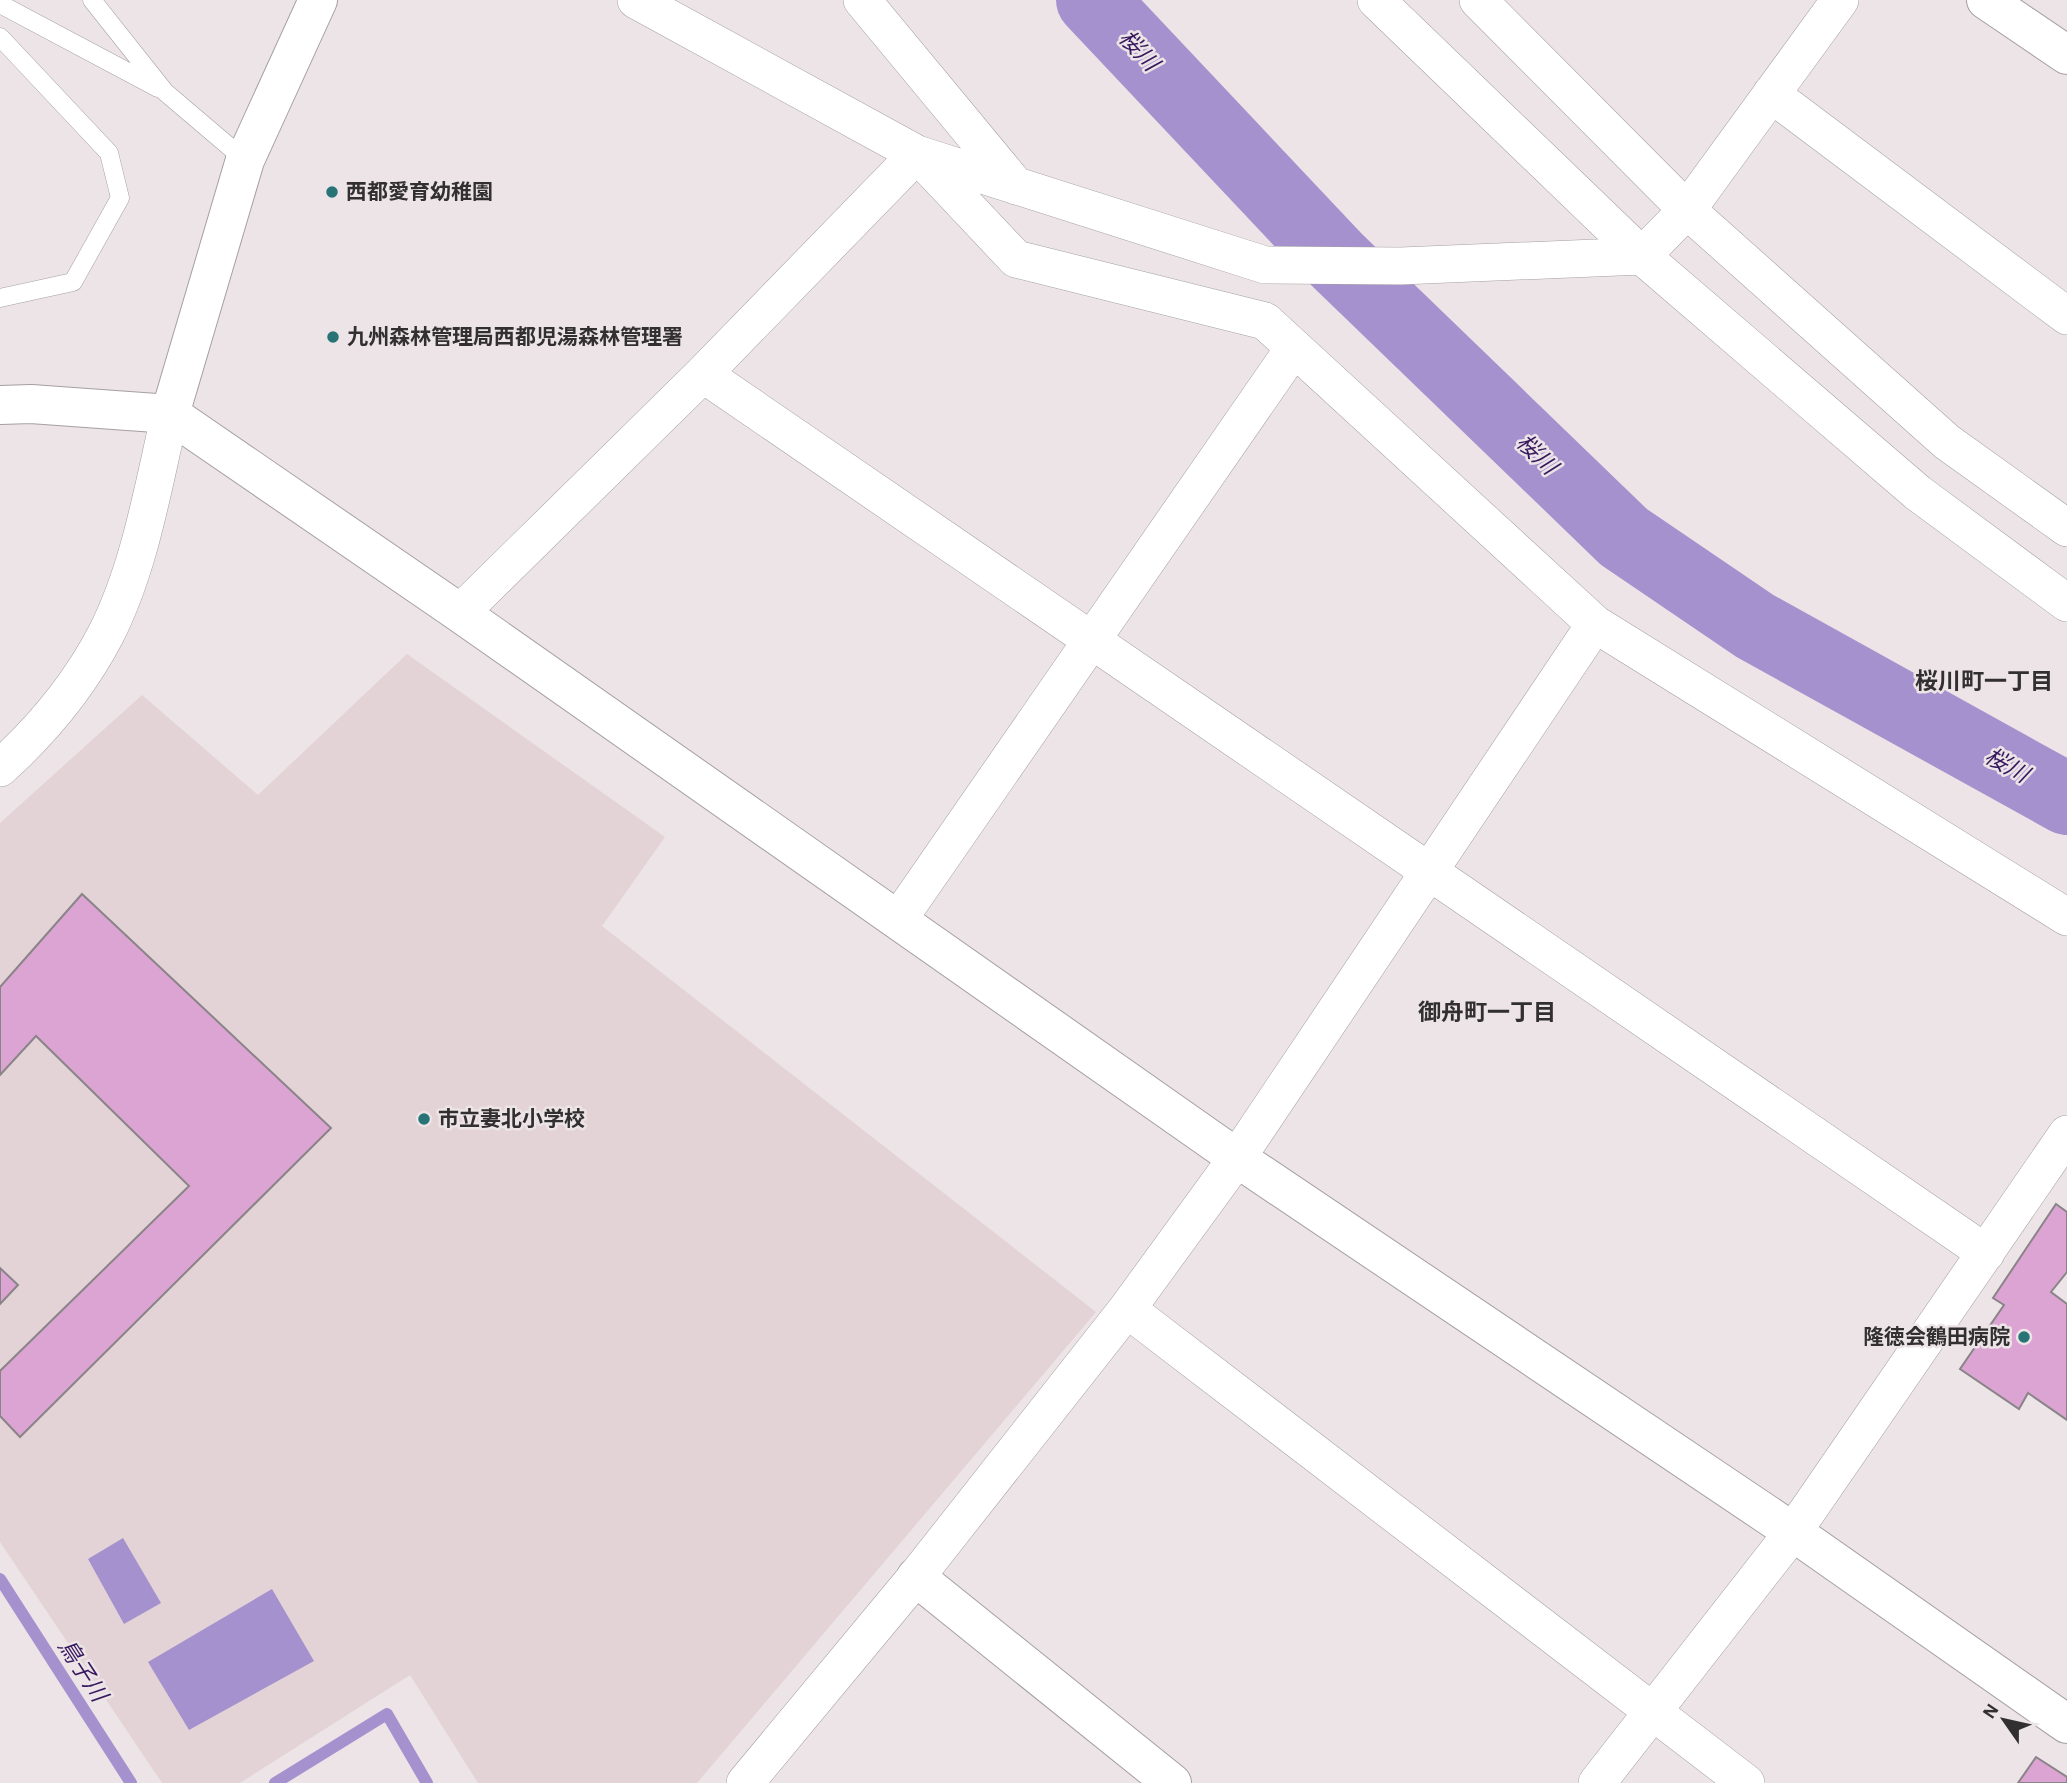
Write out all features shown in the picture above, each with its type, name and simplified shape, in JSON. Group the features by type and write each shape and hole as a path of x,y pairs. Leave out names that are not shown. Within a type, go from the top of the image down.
{"street":[{"path":"0,768 61,703 106,634 138,548 170,414 245,160 307,18 318,0"},
{"path":"636,0 918,154 1265,265 1401,266 1642,256 1686,210 1840,0"},
{"path":"862,0 1016,186"},
{"path":"1376,0 1642,256 1918,493 2067,603"},
{"path":"1478,0 1686,210 1947,442 2067,528"},
{"path":"1986,0 2067,55"},
{"path":"1771,94 2067,316"},
{"path":"918,154 1016,259 1265,321 1595,624 2067,917"},
{"path":"460,613 703,374 918,154"},
{"path":"898,920 1294,348"},
{"path":"703,374 1986,1253"},
{"path":"0,405 31,404 170,414 460,613 1237,1158 1793,1532 2067,1724"},
{"path":"745,1783 916,1577 1127,1309 1237,1158 1595,624"},
{"path":"1597,1783 1793,1532 1986,1253 2057,1174 2067,1134"},
{"path":"1127,1309 1746,1783"},
{"path":"916,1577 1172,1783"}],"lane":[{"path":"92,0 165,92 245,160"},
{"path":"0,4 165,92"},
{"path":"0,37 109,153 120,198 73,282 0,298"}],"shaded area":[{"name":"市立妻北小学校","path":"407,654 665,837 602,926 1096,1312 697,1783 478,1783 410,1675 240,1783 162,1783 0,1542 0,823 142,695 258,795"},
{"path":"123,1538 161,1603 124,1624 88,1559"},
{"path":"272,1589 314,1661 189,1730 148,1662"}],"building":[{"path":"82,894 331,1128 20,1437 0,1416 0,1371 189,1186 36,1036 0,1075 0,987"},
{"name":"隆徳会鶴田病院","path":"2056,1204 2067,1212 2067,1272 2051,1292 2067,1304 2067,1420 2028,1393 2019,1409 1960,1369 2004,1305 1993,1298"},
{"path":"0,1268 18,1285 0,1304"},
{"path":"2036,1757 2067,1777 2067,1783 2018,1783"}],"waterway":[{"name":"桜川","path":"1092,0 1336,259 1624,537 1755,626 2067,799"},
{"name":"鳥子川","path":"0,1579 131,1783"},
{"name":"鳥子川","path":"275,1783 387,1714 427,1783"}],"place":[{"name":"西都愛育幼稚園","path":"332,192"},
{"name":"九州森林管理局西都児湯森林管理署","path":"333,337"},
{"name":"市立妻北小学校","path":"424,1119"},
{"name":"隆徳会鶴田病院","path":"2024,1337"}],"district":[{"name":"桜川町一丁目","path":"1984,681"},
{"name":"御舟町一丁目","path":"1487,1012"}]}
